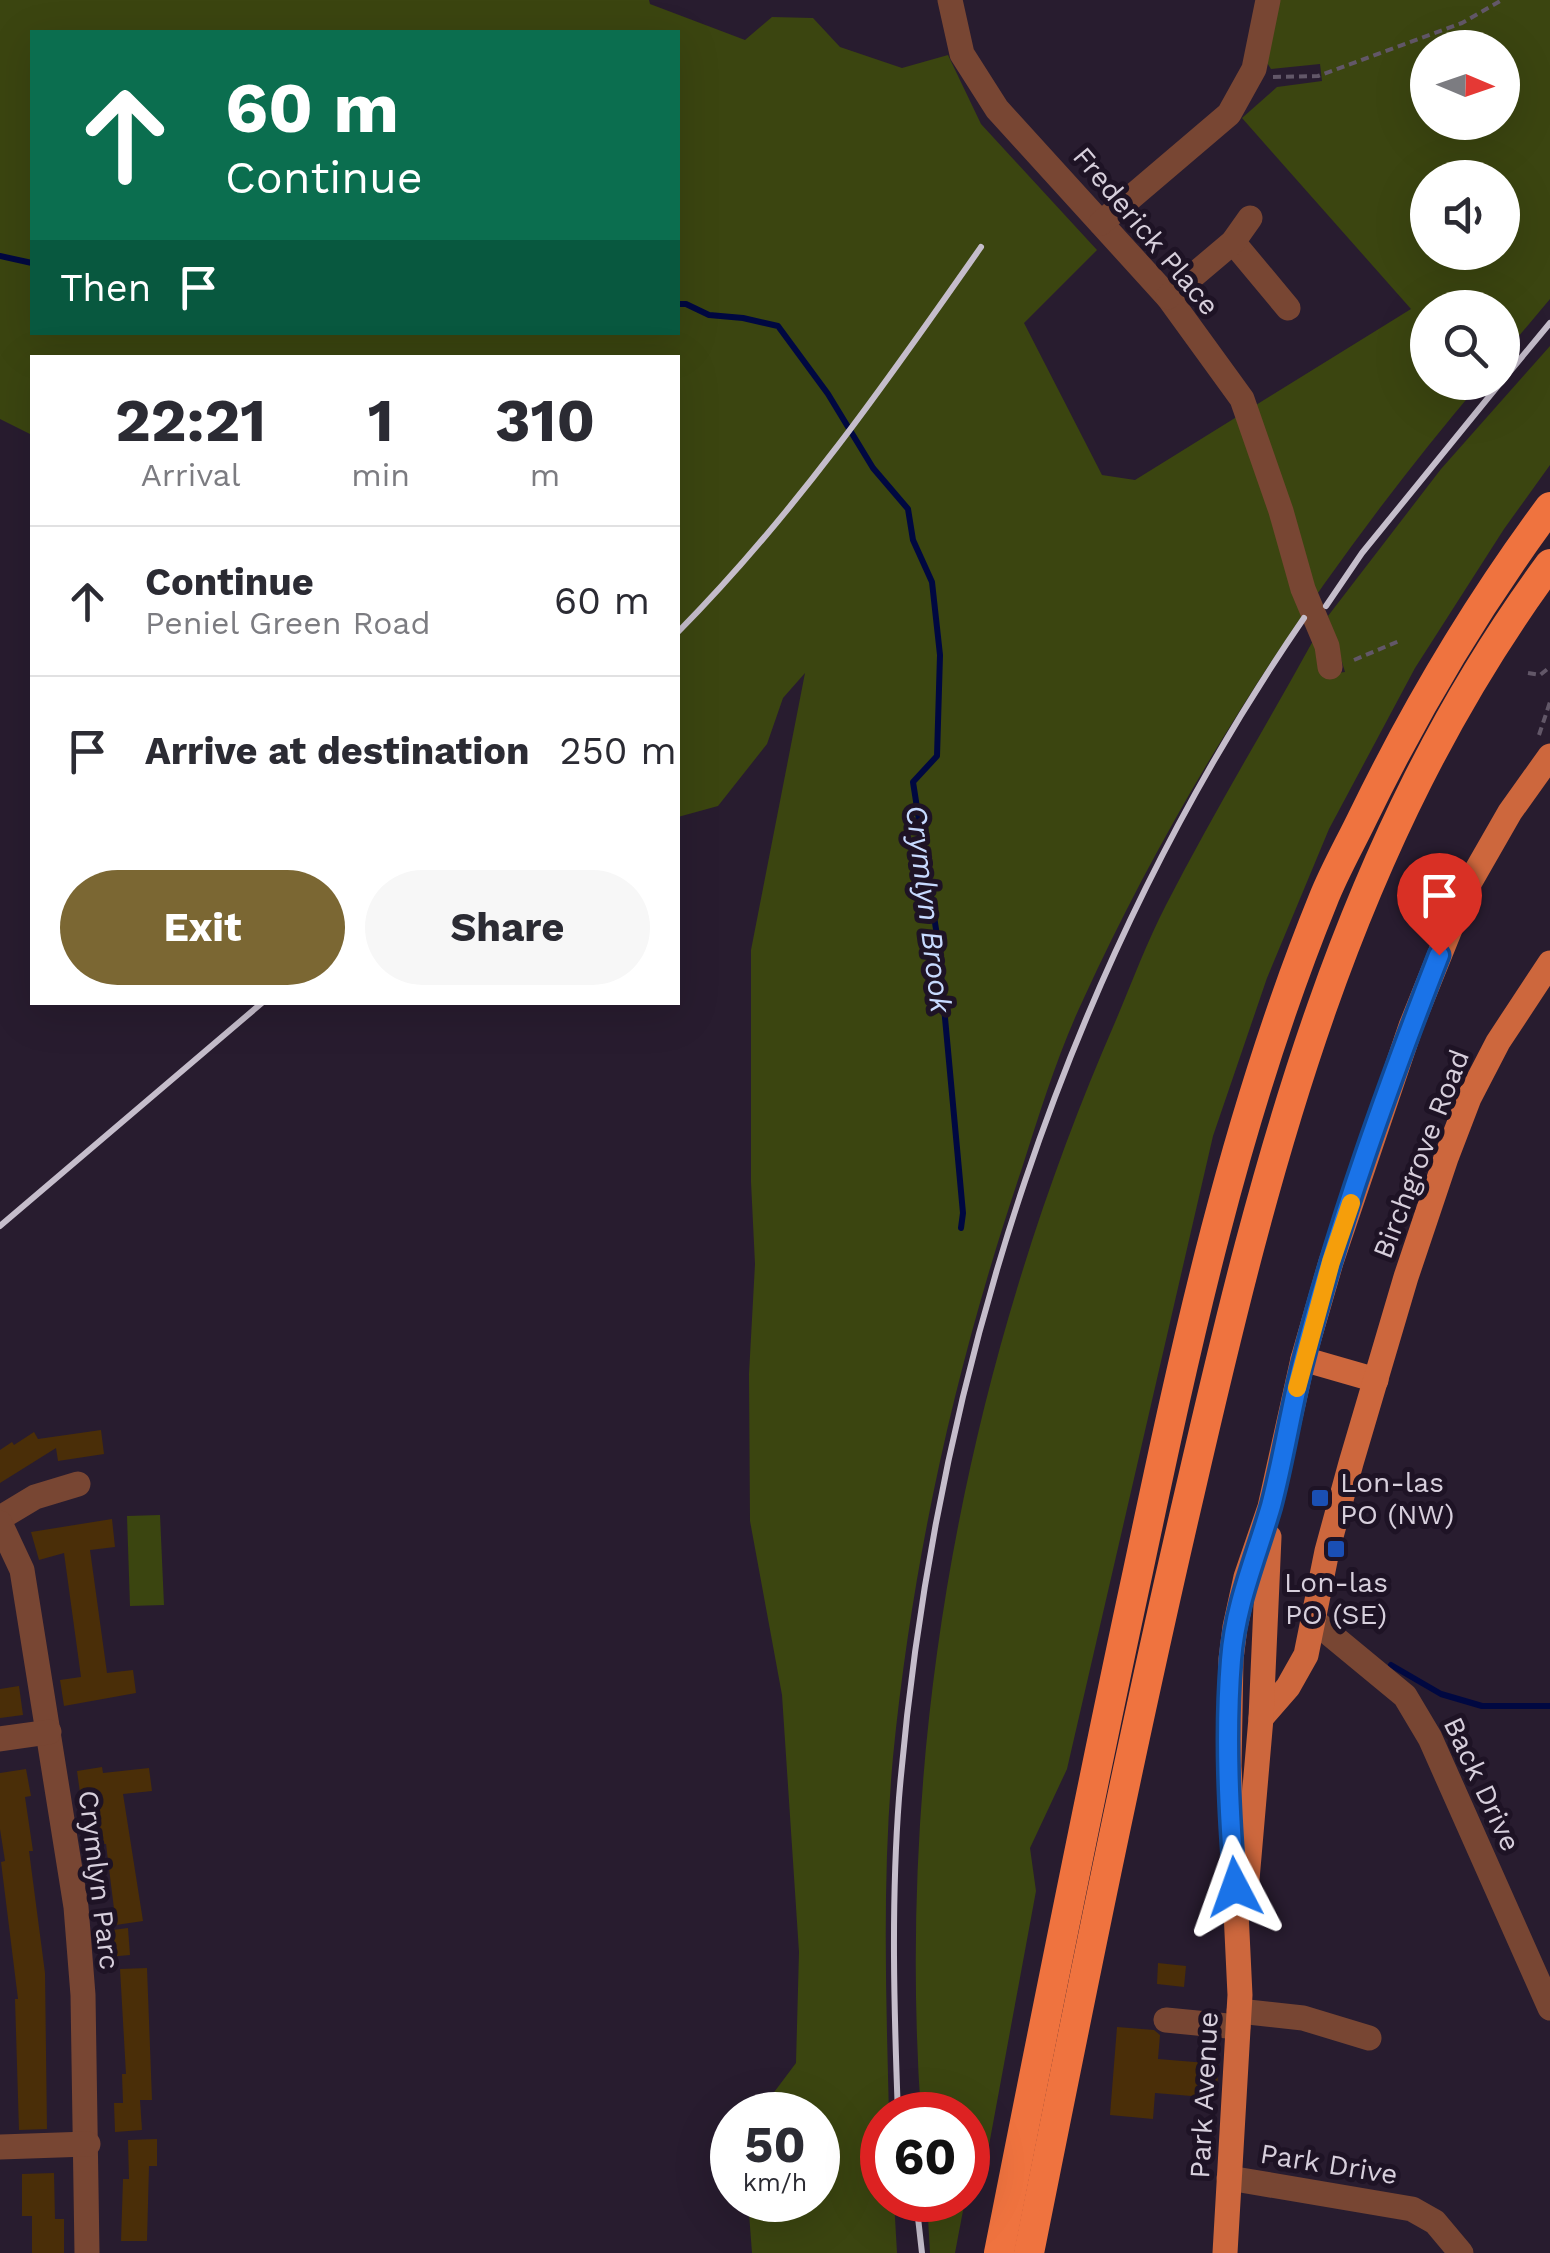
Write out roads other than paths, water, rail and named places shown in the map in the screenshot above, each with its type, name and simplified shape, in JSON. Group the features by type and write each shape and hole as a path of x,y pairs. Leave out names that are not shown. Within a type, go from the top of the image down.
{"highway":[{"path":"998,2253 1177,1388 1245,1122 1283,1003 1325,895 1379,784 1436,679 1506,567 1550,507"},
{"path":"1029,2253 1132,1740 1239,1282 1279,1133 1317,1015 1357,910 1408,799 1464,698 1550,564"}],"main road":[{"path":"1270,1507 1331,1262 1411,1026 1476,872 1510,812 1550,756"},
{"name":"Birchgrove Road","path":"1261,1718 1306,1655 1332,1533 1406,1276 1469,1098 1498,1042 1550,963"},
{"path":"1304,1359 1376,1380"},
{"name":"Park Avenue","path":"1224,2253 1240,1940 1254,1828 1265,1657 1270,1507"},
{"name":"Park Avenue","path":"1240,1940 1232,1843 1230,1702 1235,1627 1246,1577 1270,1507"},
{"path":"1230,1702 1242,1679 1265,1657 1300,1640 1313,1620"}],"street":[{"name":"Frederick Place","path":"950,0 962,54 997,109 1168,297 1242,399 1303,589 1327,646 1330,666"},
{"path":"1101,223 1228,114 1254,69 1268,0"},
{"path":"1168,297 1233,242 1250,218"},
{"path":"1233,242 1288,308"},
{"name":"Crymlyn Parc","path":"78,1484 34,1497 0,1521 22,1570 76,1907 88,2144 87,2253"},
{"name":"Back Drive","path":"1313,1620 1405,1696 1430,1738 1550,2008"},
{"path":"0,1740 49,1732"},
{"path":"1166,2020 1302,2018 1369,2038"},
{"path":"0,2147 88,2144"},
{"name":"Park Drive","path":"1229,2178 1412,2209 1435,2222 1461,2253"}],"waterway":[{"name":"Crymlyn Brook","path":"0,256 30,263"},
{"name":"Crymlyn Brook","path":"680,304 709,315 778,326 828,394 873,468 908,509 913,540 932,582 940,655 937,756 913,782 938,942 963,1213 961,1228"},
{"path":"1391,1665 1441,1694 1482,1706 1550,1706"}],"railway":[{"path":"680,630 800,494 875,397 981,247"},
{"path":"1520,359 1550,323"},
{"path":"1326,606 1362,553 1486,400"},
{"path":"897,2092 894,1916 899,1798 917,1641 943,1485 980,1332 1025,1181 1080,1034 1145,890 1219,751 1304,618"},
{"path":"0,1226 259,1005"},
{"path":"918,2222 922,2253"}],"place":[{"name":"Lon-las PO (NW)","path":"1320,1498"},
{"name":"Lon-las PO (SE)","path":"1336,1549"}]}
